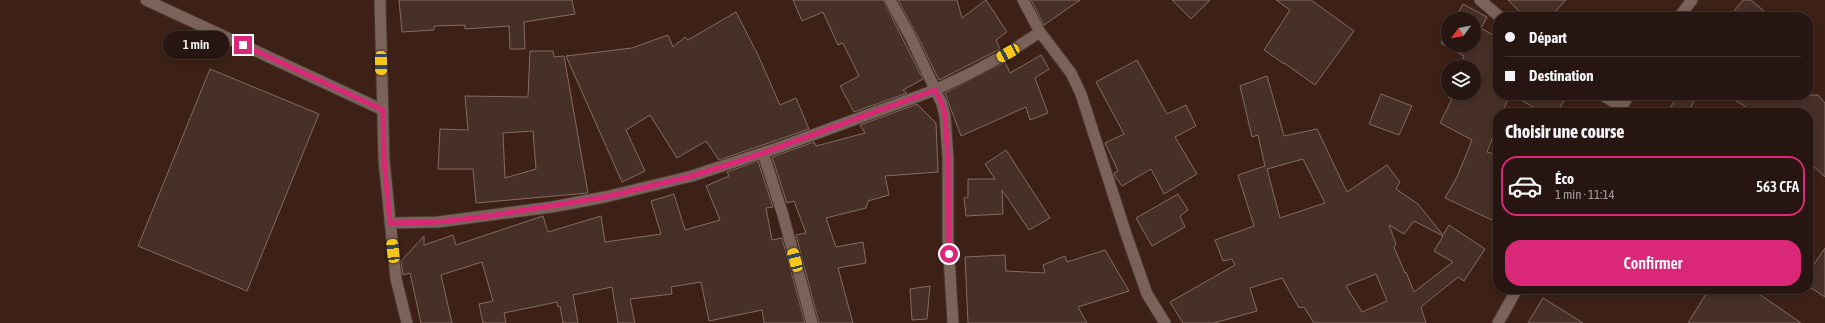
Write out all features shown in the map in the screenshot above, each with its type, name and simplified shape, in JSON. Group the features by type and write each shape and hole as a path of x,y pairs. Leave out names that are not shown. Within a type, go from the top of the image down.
{"street":[{"path":"146,0 383,110"},
{"path":"380,0 384,160 396,279 407,323"},
{"path":"890,0 910,36 942,104 948,157 948,240 953,323"},
{"path":"1023,0 1040,32 1071,73 1081,94 1147,294 1166,323"},
{"path":"1480,0 1494,12"},
{"path":"1683,12 1692,0"},
{"path":"390,223 438,222 512,213 605,197 692,176 763,153 935,90 977,70 1040,32"},
{"path":"1608,100 1618,108"},
{"path":"763,153 783,215 812,323"},
{"path":"1498,323 1514,294"}],"shaded area":[{"path":"0,0 1825,0 1825,323 0,323"}],"building":[{"path":"399,0 572,0 575,14 524,22 525,49 510,49 509,26 465,29 465,25 434,26 434,30 402,32"},
{"path":"793,0 883,0 923,79 903,90 907,93 854,112 840,86 859,76 843,43 838,45 823,12 802,21"},
{"path":"898,0 957,0 962,18 986,0 1007,32 996,40 1000,49 939,80"},
{"path":"1031,0 1080,0 1044,25"},
{"path":"1172,0 1210,0 1191,19"},
{"path":"1276,0 1311,0 1354,31 1315,85 1264,50 1290,10"},
{"path":"1508,0 1566,0 1555,12 1520,12"},
{"path":"1743,0 1751,0 1765,12 1733,12"},
{"path":"1463,4 1478,12 1459,12"},
{"path":"736,12 758,55 780,105 796,98 809,129 719,160 706,141 677,158 650,115 626,130 645,171 622,182 566,56 632,48 668,35 673,47 685,37 688,40"},
{"path":"1481,14 1487,17 1481,28"},
{"path":"1481,28 1493,35 1493,100 1508,100 1504,108 1493,108 1493,137 1487,152 1493,154 1493,221 1445,198 1457,177 1472,140 1440,123 1452,100 1481,100 1481,60 1462,60 1464,56 1457,52 1481,52"},
{"path":"530,51 553,51 554,57 564,56 588,193 476,203 473,169 438,169 440,129 468,130 465,96 528,97","holes":["533,131 536,169 505,178 503,133"]},
{"path":"1041,55 1049,69 1035,78 1048,113 1030,120 1026,107 961,136 945,93 1005,62 1010,73"},
{"path":"1137,60 1167,114 1186,105 1196,126 1175,137 1197,174 1164,194 1151,169 1122,186 1115,176 1114,173 1118,171 1105,143 1124,134 1096,82"},
{"path":"210,69 319,114 247,291 138,246"},
{"path":"1267,76 1284,136 1317,129 1347,192 1387,165 1400,182 1396,189 1418,204 1443,235 1449,225 1485,249 1464,281 1458,277 1421,307 1426,323 1314,323 1304,307 1299,308 1282,278 1250,288 1257,311 1214,323 1183,323 1170,302 1235,265 1232,259 1223,261 1215,240 1254,226 1238,175 1265,166 1258,135 1252,137 1240,86","holes":["1303,159 1325,203 1280,218 1267,169","1414,221 1443,236 1434,251 1453,262 1414,292 1394,247 1396,244 1389,225 1404,234","1376,274 1387,301 1362,312 1346,286"]},
{"path":"1381,94 1412,106 1399,135 1369,124"},
{"path":"1813,95 1818,95 1825,103 1825,177 1813,166 1813,108 1747,108 1735,100 1813,100"},
{"path":"1521,100 1564,100 1560,108 1535,108"},
{"path":"1675,100 1695,100 1690,108 1670,108"},
{"path":"917,104 936,123 938,172 885,176 889,195 868,201 866,208 826,218 836,247 863,242 866,263 838,268 853,323 819,323 796,235 806,233 794,201 787,203 772,157 814,142 816,146 865,133 860,125"},
{"path":"1006,150 1050,218 1029,230 1002,190 1003,214 966,216 964,198 968,197 968,179 995,179 985,164"},
{"path":"758,161 773,207 766,208 772,240 782,238 805,323 764,323 762,310 709,321 701,282 671,287 672,294 630,299 635,323 618,323 612,287 573,295 578,323 563,323 560,306 558,307 557,302 504,313 506,323 483,323 479,304 493,301 482,262 441,275 452,323 421,323 410,273 403,275 401,261 424,236 424,245 453,235 456,245 543,216 548,232 601,216 605,242 661,234 651,201 674,194 685,230 720,220 706,186 729,176 727,172"},
{"path":"1178,194 1188,210 1180,216 1185,227 1152,246 1136,218"},
{"path":"1825,248 1825,297 1813,289 1813,266"},
{"path":"1105,250 1129,291 1078,307 1087,323 968,323 965,257 1005,255 1006,271 1045,273 1043,265 1065,256 1067,262"},
{"path":"930,286 927,319 912,320 910,289"},
{"path":"1706,294 1759,294 1801,323 1688,323"},
{"path":"1543,298 1583,323 1528,323"}],"route":[{"path":"243,45 383,110 384,160 390,223 438,222 552,207 605,197 692,176 749,158 935,90 942,104 945,116 948,157 949,254"}]}
